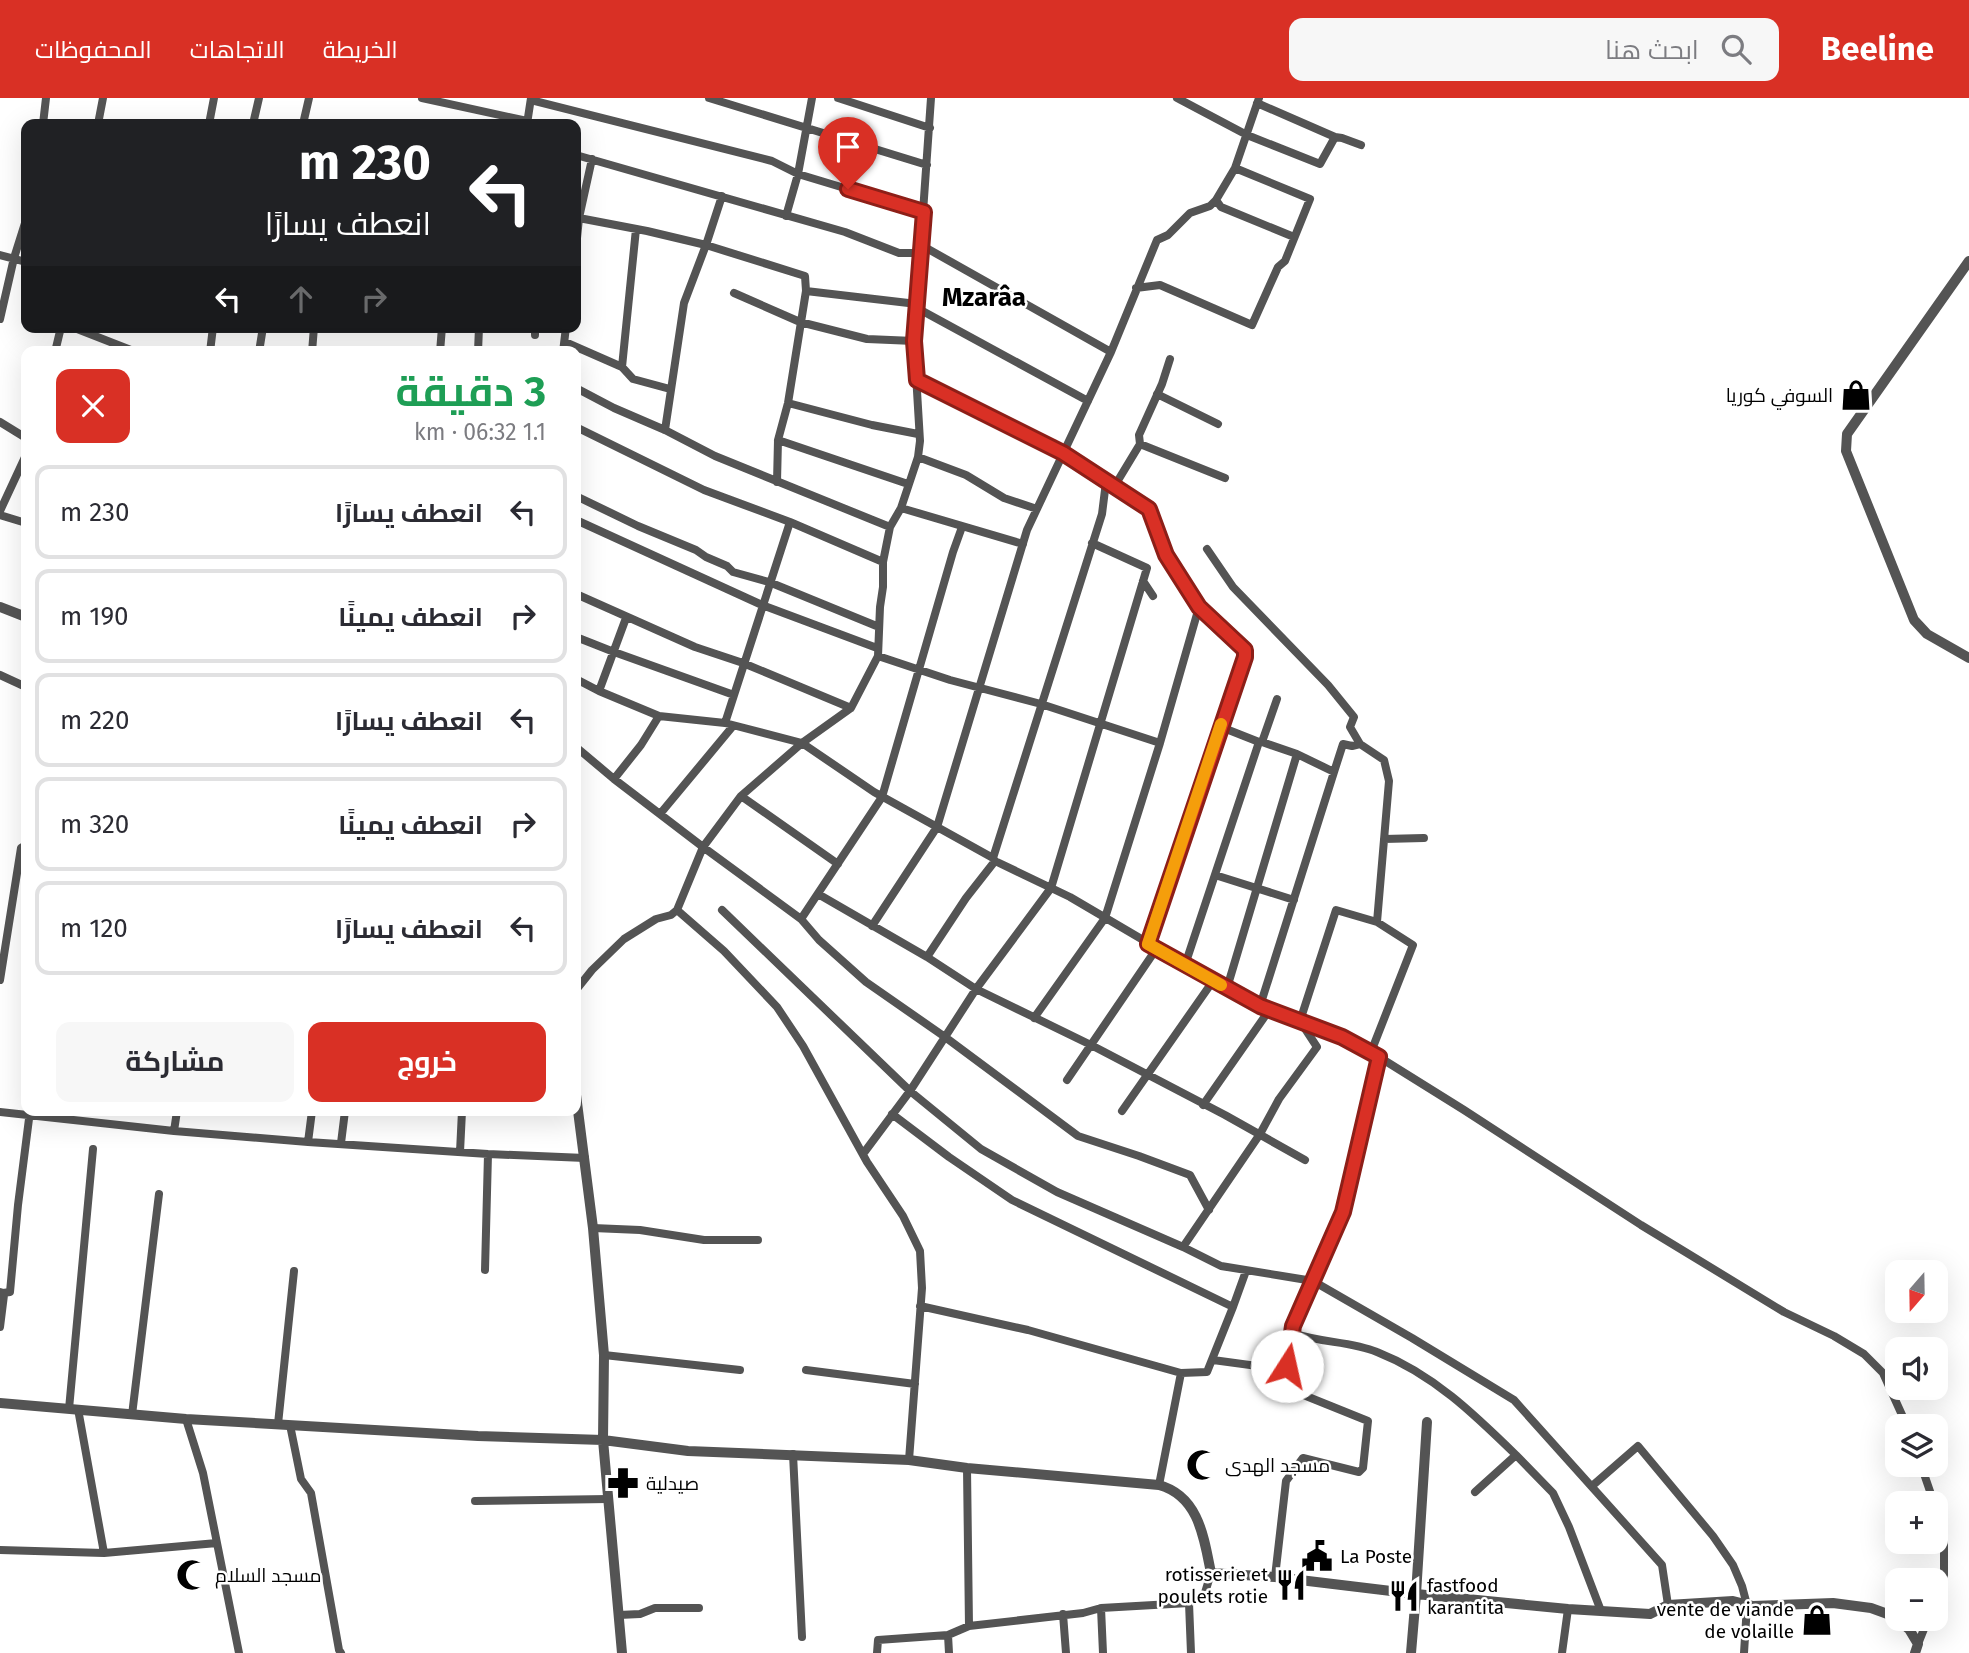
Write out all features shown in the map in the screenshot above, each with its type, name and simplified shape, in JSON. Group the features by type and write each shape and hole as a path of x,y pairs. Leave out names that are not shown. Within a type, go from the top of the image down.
{"street":[{"path":"44,119 46,98"},
{"path":"99,119 103,98"},
{"path":"210,119 214,98"},
{"path":"254,119 259,98"},
{"path":"304,119 309,98"},
{"path":"422,98 510,119"},
{"path":"709,98 927,165"},
{"path":"786,216 798,174 812,98"},
{"path":"838,98 930,128"},
{"path":"581,984 624,939 656,919 671,915 677,910 703,847 741,796 802,743 851,708 878,652 883,562 890,527 901,508 918,457 920,441 914,341 931,98"},
{"path":"1177,98 1247,135 1320,164 1335,137"},
{"path":"528,119 531,99 772,161 798,174 924,212"},
{"path":"872,926 937,827 1023,544 1111,352 1157,240 1168,234 1190,213 1210,206 1216,200 1235,168 1258,101 1335,137 1362,145"},
{"path":"581,156 845,232 898,253 921,249 1111,352"},
{"path":"581,209 592,159"},
{"path":"1136,288 1160,285 1252,325 1279,267 1285,261 1310,199 1235,168"},
{"path":"665,430 684,303 722,196"},
{"path":"1216,200 1221,207 1294,237"},
{"path":"581,218 706,245 806,275 811,292 800,322 788,403 778,440 777,482"},
{"path":"622,367 636,229"},
{"path":"0,319 21,236"},
{"path":"0,255 21,260"},
{"path":"1969,261 1847,434 1846,451 1914,620 1927,634 1969,658"},
{"path":"811,292 917,306 1088,401"},
{"path":"734,293 800,322 867,339 914,341"},
{"path":"87,333 120,346"},
{"path":"581,353 622,367 633,379 670,389"},
{"path":"1114,487 1140,444 1139,435 1170,359"},
{"path":"917,380 1063,453 1149,509 1166,555 1199,607 1245,650 1245,657 1148,944"},
{"path":"581,391 715,456 890,527"},
{"path":"1157,394 1218,424"},
{"path":"788,403 918,434"},
{"path":"0,422 21,435"},
{"path":"581,430 704,491 790,522 883,562"},
{"path":"778,440 908,484"},
{"path":"1140,444 1225,478"},
{"path":"918,457 966,475 1004,498 1037,509"},
{"path":"21,466 0,513 21,521"},
{"path":"926,957 994,860 1102,514 1106,482"},
{"path":"581,498 696,550 733,572 769,582 879,627"},
{"path":"901,508 1023,544"},
{"path":"581,522 762,605 919,671 1041,705 1160,743"},
{"path":"660,814 729,724 743,663 790,522"},
{"path":"801,919 882,797 962,527"},
{"path":"863,1154 910,1091 976,989 1051,888 1147,568 1092,543"},
{"path":"1208,549 1233,587 1328,685 1354,716 1350,726 1360,744 1384,760 1389,780 1377,922"},
{"path":"1143,581 1153,596"},
{"path":"581,596 695,647 743,663 851,708"},
{"path":"0,607 21,615"},
{"path":"1034,1018 1105,918 1199,607"},
{"path":"599,691 626,618"},
{"path":"581,639 734,695"},
{"path":"0,675 21,685"},
{"path":"581,682 659,716 729,724 802,743 882,797 1105,918 1213,981 1260,1006 1342,1037 1375,1054 1653,1232 1784,1312 1864,1354 1883,1373 1902,1414"},
{"path":"1185,965 1277,699"},
{"path":"614,779 641,745 659,716"},
{"path":"1220,727 1297,754 1334,772"},
{"path":"1260,1006 1343,744 1360,744"},
{"path":"581,751 703,847 801,919 819,940 866,982 1078,1136 1190,1175 1209,1210"},
{"path":"1227,988 1297,754"},
{"path":"741,796 838,864"},
{"path":"1384,839 1424,838"},
{"path":"0,981 21,854"},
{"path":"1215,875 1294,900"},
{"path":"818,894 976,989 1091,1045 1305,1160"},
{"path":"677,910 724,951 778,1007 803,1046 863,1154 903,1216 920,1251 922,1288 909,1460"},
{"path":"722,910 910,1091 981,1149 1058,1192 1221,1266 1313,1281 1514,1401 1662,1565 1668,1605"},
{"path":"1275,1577 1288,1476 1303,1458 1359,1472 1362,1470 1368,1421 1296,1392 1287,1370 1293,1326 1343,1212 1375,1054 1413,945 1377,922 1336,910 1300,1021"},
{"path":"1067,1080 1157,948"},
{"path":"1122,1111 1213,981"},
{"path":"1203,1105 1270,1009"},
{"path":"1183,1247 1260,1134 1279,1099 1317,1047 1300,1021"},
{"path":"0,1112 21,1113"},
{"path":"892,1114 1012,1200 1233,1307"},
{"path":"0,1327 2,1292 10,1292 30,1116"},
{"path":"54,1116 174,1131 308,1142 585,1158"},
{"path":"174,1131 176,1116"},
{"path":"308,1142 311,1116"},
{"path":"341,1143 344,1116"},
{"path":"460,1152 462,1116"},
{"path":"579,1116 593,1228 604,1355 603,1440 622,1653"},
{"path":"93,1149 73,1409 104,1553"},
{"path":"485,1270 488,1154"},
{"path":"132,1415 159,1194"},
{"path":"593,1228 640,1230 704,1240 758,1240"},
{"path":"295,1271 284,1424 301,1479 311,1493 341,1653"},
{"path":"920,1307 1028,1329 1181,1373 1205,1373 1209,1370 1246,1271"},
{"path":"1293,1333 1376,1351 1414,1370 1448,1392 1553,1493 1601,1611"},
{"path":"604,1355 740,1370"},
{"path":"1213,1360 1287,1370"},
{"path":"806,1370 915,1384"},
{"path":"1158,1485 1181,1373"},
{"path":"0,1403 186,1419 478,1436 603,1440 688,1451 909,1460 967,1468 1158,1485 1173,1489 1189,1503 1203,1534 1211,1573 1204,1596 1189,1603 1101,1608 1083,1613 969,1626 948,1635 878,1640 877,1653"},
{"path":"186,1419 204,1473 239,1653"},
{"path":"1411,1653 1427,1422"},
{"path":"1592,1486 1638,1446 1713,1536 1733,1565 1747,1605 1744,1653"},
{"path":"793,1454 802,1637"},
{"path":"1475,1492 1516,1455"},
{"path":"967,1468 969,1626"},
{"path":"475,1501 608,1499"},
{"path":"0,1550 104,1553 217,1543"},
{"path":"1211,1573 1275,1577 1567,1609 1650,1614 1668,1605 1733,1601 1753,1606 1833,1603 1871,1608 1893,1616 1909,1629 1917,1648"},
{"path":"1189,1603 1191,1653"},
{"path":"619,1615 640,1614 655,1608 699,1608"},
{"path":"1101,1608 1103,1653"},
{"path":"1562,1653 1567,1609"},
{"path":"1063,1614 1066,1653"},
{"path":"1917,1648 1923,1631"},
{"path":"948,1635 949,1653"}],"slow traffic":[{"path":"1221,724 1148,944 1221,985"}],"place":[{"name":"السوفي كوريا","path":"1856,395"},
{"name":"مسجد الهدى","path":"1202,1465"},
{"name":"صيدلية","path":"623,1483"},
{"name":"La Poste","path":"1317,1556"},
{"name":"مسجد السلام","path":"192,1575"},
{"name":"rotisserie et poulets rotie","path":"1291,1585"},
{"name":"fastfood karantita","path":"1404,1596"},
{"name":"vente de viande de volaille","path":"1817,1620"}],"district":[{"name":"Mzarâa","path":"984,297"}],"route":[{"path":"848,189 924,212 914,341 917,380 1063,453 1149,509 1166,555 1199,607 1245,650 1245,657 1148,944 1260,1006 1342,1037 1379,1057 1343,1212 1293,1326 1287,1366"}]}
